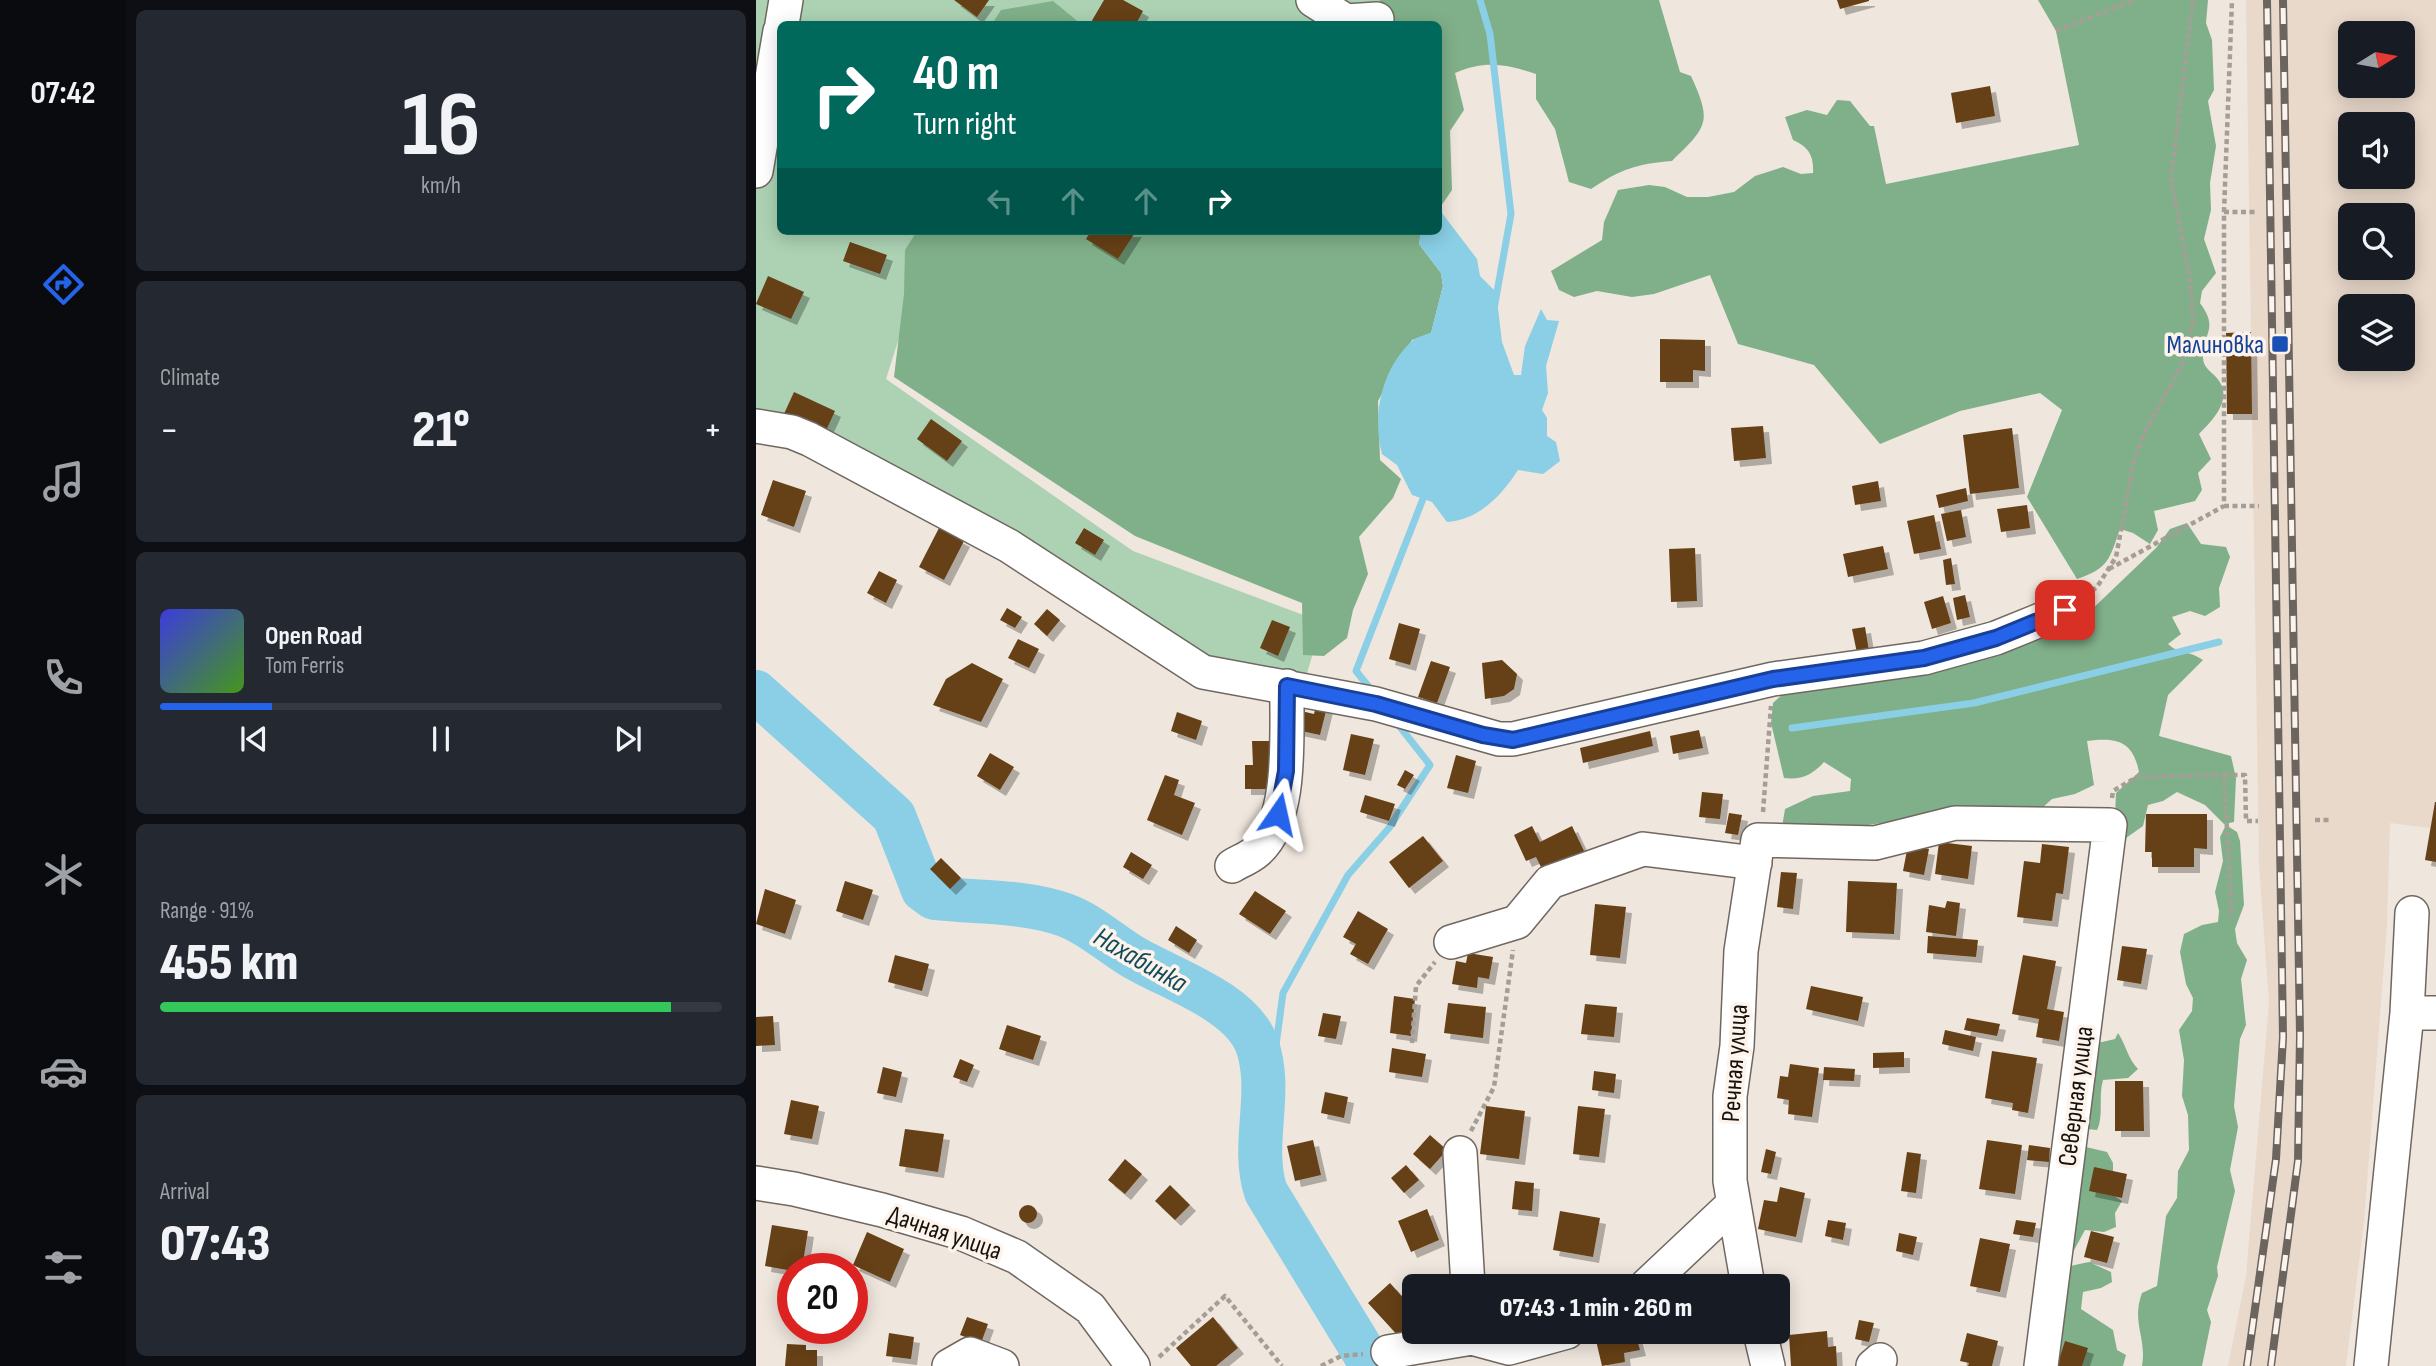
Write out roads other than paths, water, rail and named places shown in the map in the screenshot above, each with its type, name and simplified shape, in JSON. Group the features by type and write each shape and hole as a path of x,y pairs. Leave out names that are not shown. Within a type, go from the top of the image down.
{"street":[{"path":"782,21 786,0"},
{"path":"1313,0 1346,21 1377,19"},
{"path":"756,171 777,48"},
{"path":"756,426 792,432 809,439 1009,546 1203,672 1376,704 1483,735 1513,740 1773,679 1924,658 1996,638 2065,610"},
{"path":"1233,866 1257,851 1270,834 1278,814 1286,771 1287,686"},
{"name":"Северная улица","path":"1756,852 1875,844 1955,823 2109,825 2041,1366"},
{"path":"1451,942 1517,922 1550,882 1643,849 1756,852"},
{"name":"Речная улица","path":"1746,1274 1733,1204 1730,1096 1737,1046 1741,951 1756,852"},
{"path":"2371,1366 2421,1013 2412,913"},
{"path":"1460,1153 1467,1274"},
{"name":"Дачная улица","path":"756,1183 794,1189 881,1210 961,1233 1017,1257 1090,1308 1133,1366"},
{"path":"1659,1274 1733,1204"},
{"path":"1388,1352 1428,1344"},
{"path":"1498,1344 1509,1348 1524,1344"},
{"path":"1762,1344 1768,1366"},
{"path":"949,1366 970,1354 1002,1366"}],"water":[{"path":"1442,213 1477,259 1480,276 1496,292 1502,342 1514,375 1521,375 1525,346 1541,309 1547,320 1559,321 1546,366 1548,393 1542,410 1547,418 1547,436 1556,442 1560,461 1543,474 1518,470 1488,505 1469,517 1447,522 1432,502 1412,495 1397,465 1382,454 1379,439 1379,409 1386,380 1392,366 1411,342 1431,333 1443,286 1441,273 1419,244 1420,235 1442,235"}],"waterway":[{"path":"1480,0 1490,34 1511,214 1492,320"},
{"path":"1373,692 1356,671 1426,491"},
{"path":"1792,728 1974,703 2219,642"},
{"name":"Нахабинка","path":"756,692 894,816 923,890 934,898 1017,904 1065,915 1092,929 1133,957 1203,993 1236,1016 1249,1029 1262,1063 1260,1156 1266,1192 1372,1366"},
{"path":"1259,1171 1283,993 1348,875 1389,828 1430,765 1397,723"}],"railway":[{"path":"2247,1366 2276,1159 2283,1037 2267,0"},
{"path":"2271,1366 2298,1161 2300,1035 2283,0"}],"place":[{"name":"Малиновка","path":"2280,344"}]}
